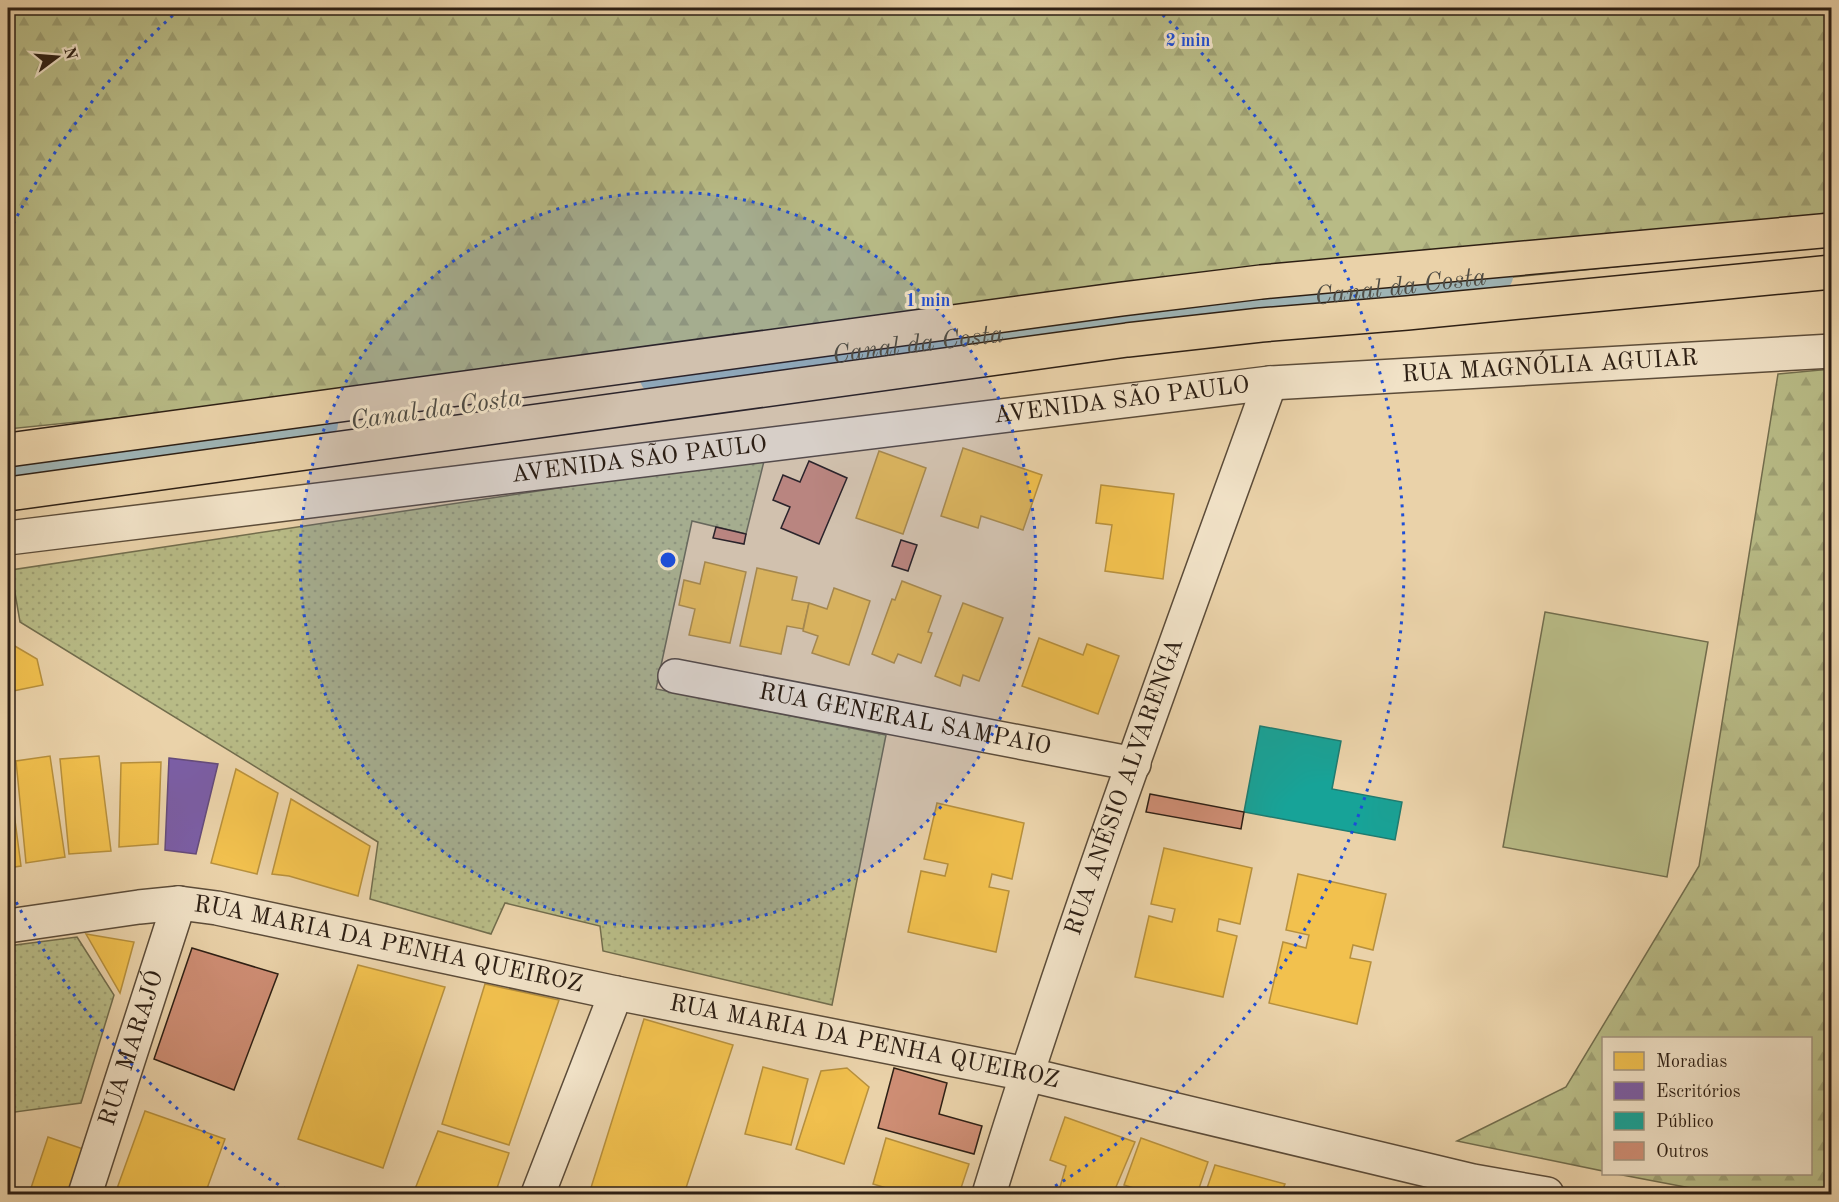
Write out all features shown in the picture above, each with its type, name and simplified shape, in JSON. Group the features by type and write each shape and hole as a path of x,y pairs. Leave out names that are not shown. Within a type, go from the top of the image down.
{"main road":[{"path":"8,450 1122,298 1261,282 1832,230"},
{"path":"8,494 1127,340 1262,325 1832,272"}],"street":[{"name":"RUA MAGNÓLIA AGUIAR","path":"1270,383 1832,351"},
{"name":"AVENIDA SÃO PAULO","path":"8,538 1270,383"},
{"name":"RUA ANÉSIO ALVARENGA","path":"989,1194 1026,1074 1270,383"},
{"name":"RUA GENERAL SAMPAIO","path":"675,676 1134,764"},
{"name":"RUA MARIA DA PENHA QUEIROZ","path":"8,926 139,906 179,903 217,908 616,993 1026,1074 1470,1188 1547,1194"},
{"name":"RUA MARAJÓ","path":"85,1194 179,903"},
{"path":"538,1194 616,993"}],"green space":[{"path":"8,8 1831,8 1831,245 8,429"},
{"path":"1831,369 1831,1194 1722,1194 1622,1175 1812,1175 1812,1037 1602,1037 1602,1171 1457,1141 1566,1087 1699,866 1778,374"},
{"path":"765,457 746,534 692,521 656,689 886,735 832,1005 603,951 600,926 505,903 491,934 370,899 378,842 20,622 11,570"},
{"path":"1545,612 1708,642 1667,877 1503,847"},
{"path":"77,937 114,995 81,1103 8,1113 8,946"}],"building: Moradias":[{"path":"963,448 1042,475 1023,530 981,516 978,528 941,516"},
{"path":"879,451 926,468 903,534 856,518"},
{"path":"1101,485 1174,494 1163,579 1105,571 1112,525 1096,523"},
{"path":"705,562 746,572 730,643 689,635 695,609 679,605 684,580 700,584"},
{"path":"757,568 797,577 792,600 809,603 803,629 787,626 781,654 740,646"},
{"path":"902,581 941,596 928,632 932,633 921,663 898,654 894,663 872,654 892,599 895,600"},
{"path":"834,588 870,601 849,665 812,653 818,636 803,631 809,603 827,609"},
{"path":"963,603 1003,618 979,681 963,675 960,686 935,676"},
{"path":"1039,638 1083,655 1087,644 1119,656 1098,714 1022,686"},
{"path":"8,642 37,659 43,685 8,692"},
{"path":"50,756 65,857 26,863 16,761"},
{"path":"99,756 111,851 69,854 60,759"},
{"path":"161,762 158,844 119,847 121,763"},
{"path":"8,767 21,866 8,868"},
{"path":"236,769 278,793 257,874 211,863"},
{"path":"291,799 370,846 358,896 289,876 272,874"},
{"path":"937,803 1024,823 1012,879 992,874 989,887 1009,891 996,952 908,932 921,871 945,876 948,864 924,859"},
{"path":"1164,848 1252,868 1240,924 1219,919 1217,931 1237,936 1223,997 1135,977 1149,916 1172,922 1175,909 1151,904"},
{"path":"1298,874 1386,894 1373,950 1353,945 1350,958 1371,962 1357,1024 1269,1003 1283,942 1306,948 1309,935 1286,930"},
{"path":"86,934 134,942 120,993"},
{"path":"358,965 445,987 383,1168 298,1139"},
{"path":"485,984 559,1000 509,1145 442,1124"},
{"path":"644,1019 733,1045 684,1194 589,1194"},
{"path":"763,1067 808,1079 791,1145 745,1134"},
{"path":"847,1068 869,1087 844,1164 796,1149 821,1071"},
{"path":"145,1111 225,1139 205,1194 115,1194"},
{"path":"1065,1117 1135,1142 1113,1194 1058,1194 1066,1166 1050,1160"},
{"path":"438,1131 509,1153 495,1194 413,1194"},
{"path":"48,1137 86,1150 71,1194 29,1194"},
{"path":"886,1138 969,1164 959,1194 906,1194 873,1184"},
{"path":"1141,1138 1208,1162 1197,1194 1139,1194 1140,1190 1124,1185"},
{"path":"1215,1165 1285,1184 1281,1194 1205,1194"}],"building: Escritórios":[{"path":"169,758 218,764 196,854 165,850"}],"building: Público":[{"path":"1260,726 1341,741 1332,789 1402,802 1395,840 1244,812"}],"building: Outros":[{"path":"809,461 847,478 819,544 781,528 790,507 773,500 783,475 800,482"},
{"path":"716,527 746,534 744,544 713,538"},
{"path":"901,540 917,545 908,571 892,566"},
{"path":"1150,794 1244,812 1241,829 1146,812"},
{"path":"192,948 278,974 234,1090 154,1059"},
{"path":"894,1068 947,1083 939,1114 982,1126 974,1154 878,1128"}],"waterway":[{"name":"Canal da Costa","path":"656,378 1497,276"},
{"name":"Canal da Costa","path":"8,468 322,424"}]}
